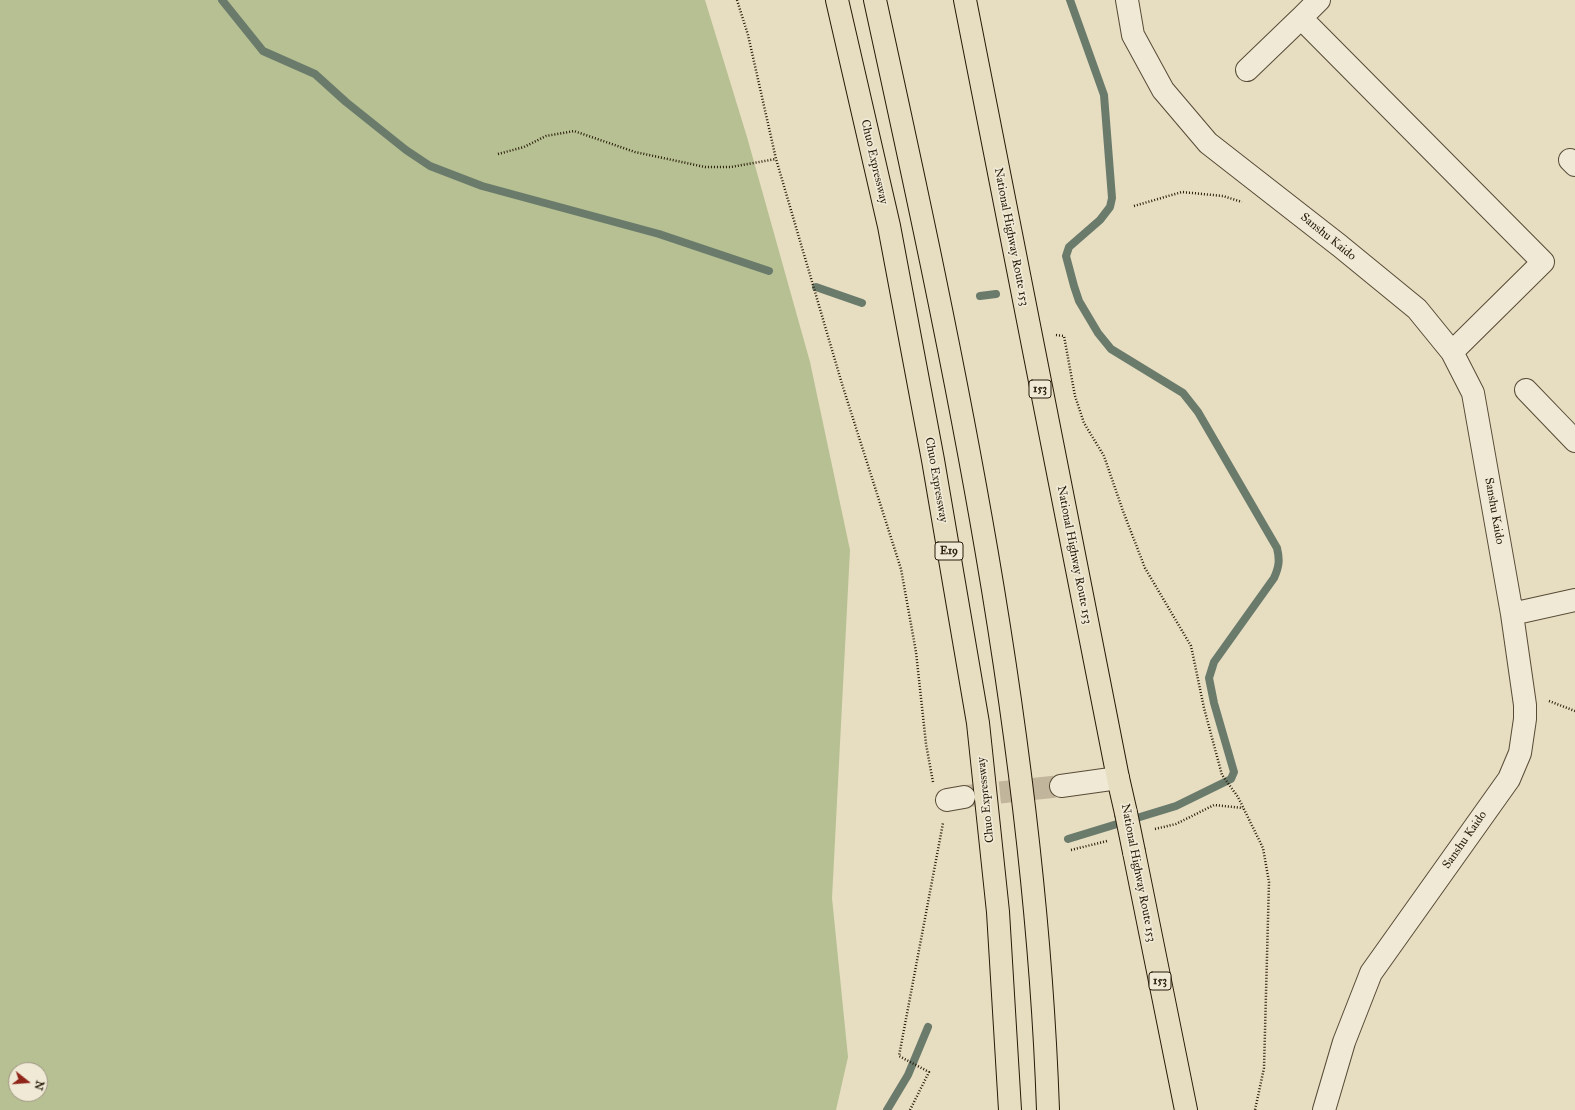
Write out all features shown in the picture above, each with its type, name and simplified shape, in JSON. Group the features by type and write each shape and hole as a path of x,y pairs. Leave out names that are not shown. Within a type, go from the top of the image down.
{"highway":[{"name":"Chuo Expressway","path":"837,0 889,226 933,460 978,724 998,912 1010,1110"},
{"path":"875,0 923,219 970,455 1012,714 1035,906 1047,1072 1048,1110"},
{"name":"National Highway Route 153","path":"965,0 1029,333 1186,1110"}],"street":[{"name":"Sanshu Kaido","path":"1127,0 1133,35 1163,90 1208,142 1334,241 1417,309 1452,352 1472,393 1512,614 1525,705 1525,719 1520,752 1509,779 1371,973 1344,1042 1324,1110"},
{"path":"1247,70 1319,0"},
{"path":"1301,18 1543,262 1452,352"},
{"path":"1526,390 1575,441"},
{"path":"1512,614 1575,600"},
{"path":"1061,786 1118,778"}],"path":[{"path":"738,0 748,35 776,159 842,384 901,569 916,652 926,744 934,791 956,798 899,1056 929,1072 910,1110"},
{"path":"498,154 524,147 546,136 574,131 635,152 705,167 731,167 776,159"},
{"path":"1134,206 1182,192 1223,196 1244,203"},
{"path":"1029,333 1064,336 1075,396 1084,423 1104,456 1145,568 1191,646 1204,708 1222,775 1238,796 1263,848 1270,882 1264,1068 1255,1110"},
{"path":"1154,829 1176,824 1214,805 1243,808"},
{"path":"1071,850 1109,840"}],"green space":[{"path":"0,0 705,0 747,137 810,362 850,550 832,898 848,1057 836,1110 0,1110"}],"waterway":[{"path":"222,0 263,51 315,74 346,102 406,150 430,166 482,186 659,234 769,271"},
{"path":"1068,839 1176,806 1231,779 1234,772 1214,703 1209,678 1214,662 1274,578 1279,560 1277,548 1198,412 1183,393 1111,349 1098,333 1079,301 1066,256 1069,247 1100,220 1110,207 1112,198 1104,95 1070,0"},
{"path":"816,287 862,303"},
{"path":"980,296 996,294"},
{"path":"887,1110 908,1075 928,1027"}],"tunnel":[{"path":"967,796 1061,786"}]}
